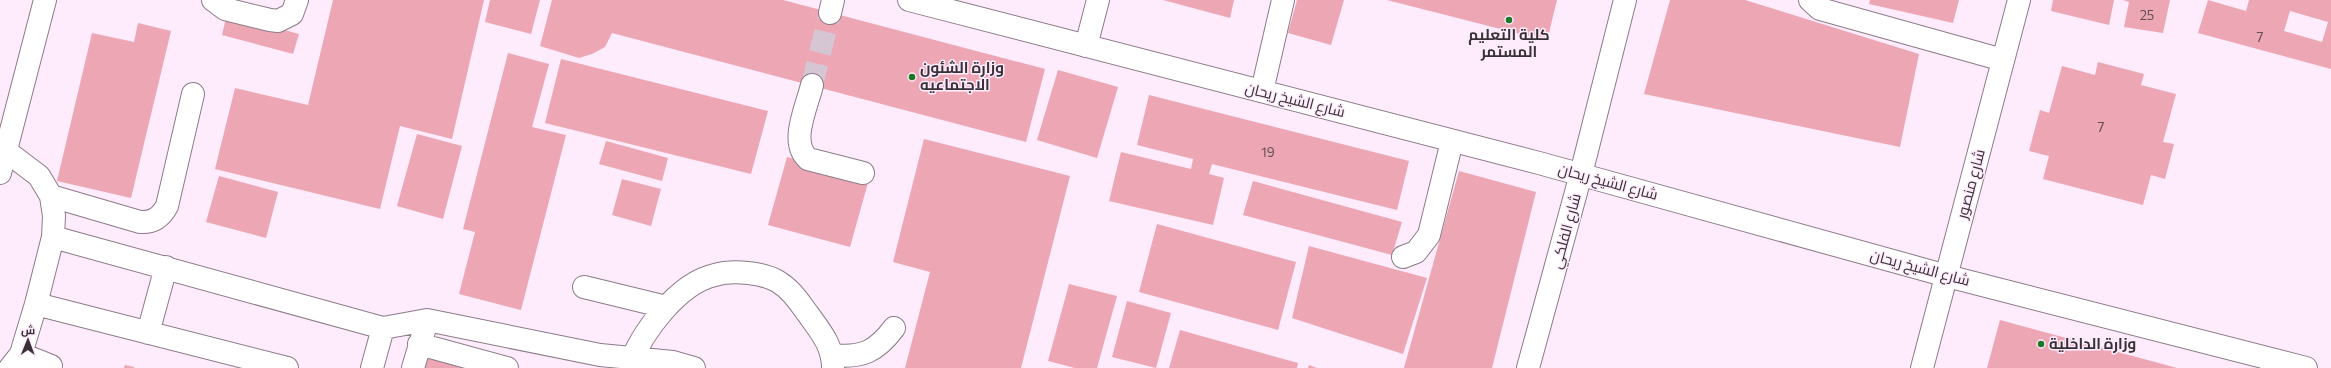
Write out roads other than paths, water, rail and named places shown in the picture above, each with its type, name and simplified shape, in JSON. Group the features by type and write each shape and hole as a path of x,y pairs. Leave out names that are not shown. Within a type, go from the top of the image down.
{"main road":[{"path":"0,173 45,0"},
{"path":"214,0 225,9 278,21 292,14 297,0"},
{"name":"شارع الشيخ ريحان","path":"909,0 1581,174 1947,276 2306,368"},
{"path":"1086,46 1098,0"},
{"path":"1262,91 1283,0"},
{"name":"شارع الفلكي","path":"1528,368 1581,174 1626,0"},
{"path":"1810,0 1820,9 2004,60"},
{"name":"شارع منصور","path":"1922,368 2019,0"},
{"path":"812,85 799,136 799,145 802,153 808,159 863,173"},
{"path":"51,196 140,222 148,223 156,220 163,214 167,206 193,94"},
{"path":"1403,257 1416,252 1429,235 1452,141"},
{"path":"6,151 39,176 51,196 53,237 36,304 16,361 51,366 50,368"},
{"path":"53,237 383,328 427,320 631,362 673,362 694,368"},
{"path":"148,332 166,267"},
{"path":"631,362 640,340 666,307 694,284 714,275 739,272 761,274 777,281 793,293 826,337 833,361 868,352 884,342 894,328"},
{"path":"584,287 666,307"},
{"path":"36,304 287,368"},
{"path":"413,368 427,320"},
{"path":"372,368 383,328"},
{"path":"419,344 507,368"}],"tunnel":[{"path":"812,85 830,13"}],"place":[{"name":"كلية التعليم المستمر","path":"1509,20"},
{"name":"وزارة الشئون الاجتماعيه","path":"912,77"},
{"name":"وزارة الداخلية","path":"2041,344"}]}
